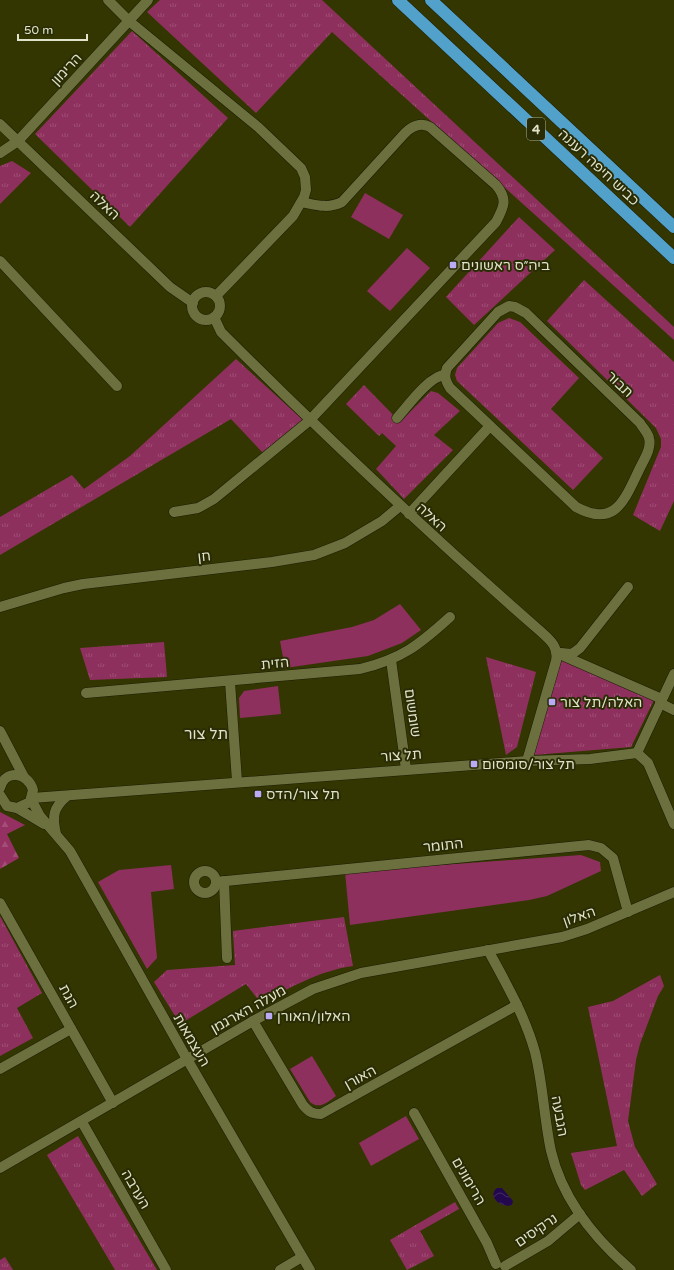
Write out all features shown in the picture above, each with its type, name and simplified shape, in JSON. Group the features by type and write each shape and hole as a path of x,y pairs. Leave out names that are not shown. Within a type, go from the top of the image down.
{"highway":[{"name":"כביש חיפה רעננה","path":"398,0 674,258"},
{"name":"כביש חיפה רעננה","path":"431,0 674,227"}],"street":[{"path":"108,0 129,21 258,127 301,168 305,177 306,190 302,202 294,216 216,296"},
{"name":"הרימון","path":"0,153 18,141 148,0"},
{"name":"האלה","path":"0,124 176,292 193,303"},
{"path":"174,512 198,508 214,499 309,421 496,222 504,202 502,192 496,185 430,127 420,125 411,127 342,202 334,206 322,206 302,202"},
{"path":"0,261 117,386"},
{"path":"209,292 216,296 220,308 214,317 207,320 199,318 193,311 193,303 195,298 201,293 209,292"},
{"name":"תבור","path":"509,306 515,307 526,313 640,423 650,439 646,456 625,499 613,511 597,515 576,507 490,426 450,388 445,375 447,368 498,312 509,306"},
{"name":"האלה","path":"214,317 221,332 309,421 400,506 547,637 555,647 557,653"},
{"path":"397,418 431,381 439,375 445,375"},
{"path":"409,514 490,426"},
{"name":"חן","path":"0,607 64,588 83,584 272,562 314,555 345,543 382,521 400,506"},
{"path":"557,653 572,654 577,652 628,587"},
{"name":"הזית","path":"86,693 230,682 345,671 391,660 406,653 423,641 450,617"},
{"path":"557,653 661,701 674,710"},
{"path":"527,760 557,653"},
{"name":"שומשום","path":"391,660 406,769"},
{"path":"674,674 637,753 648,763 674,824"},
{"path":"230,682 236,781"},
{"path":"0,731 28,780 31,798 26,805 17,808"},
{"path":"3,782 12,769 10,748"},
{"name":"תל צור","path":"31,798 236,781 527,760 590,759 637,753"},
{"path":"3,782 19,775 28,780"},
{"name":"תל צור","path":"28,780 44,792 81,795"},
{"path":"56,834 52,817 54,809 67,796"},
{"name":"העצמאות","path":"31,798 48,826 70,851 187,1059 310,1270"},
{"name":"העצמאות","path":"1,800 7,806 17,808 48,826"},
{"name":"התומר","path":"227,958 220,881 589,845 602,848 613,858 628,912"},
{"name":"האלון","path":"488,950 562,937 587,929 674,892"},
{"name":"הגת","path":"0,903 113,1103"},
{"name":"מעלה הארגמן","path":"0,1168 82,1122 253,1021 313,989 344,978 488,950"},
{"name":"הגבעה","path":"488,950 517,1005 535,1053 552,1152 559,1173 580,1214 605,1246 631,1270"},
{"name":"האורן","path":"253,1021 303,1105 309,1112 321,1114 517,1005"},
{"path":"0,1069 71,1029"},
{"name":"הרימונים","path":"414,1113 500,1268"},
{"name":"הערבה","path":"82,1122 166,1270"},
{"name":"נרקיסים","path":"500,1268 548,1241 580,1214"},
{"path":"280,1270 302,1257"}],"green space":[{"path":"160,0 322,0 674,327 674,340 332,32 256,113 147,12"},
{"path":"132,31 228,118 130,227 35,134"},
{"path":"12,161 31,173 0,204 0,166"},
{"path":"365,193 403,215 389,239 351,217"},
{"path":"519,217 555,250 474,325 446,297"},
{"path":"407,248 430,268 390,311 367,291"},
{"path":"584,280 674,362 674,501 660,531 633,515 661,447 661,439 656,428 547,321"},
{"path":"509,318 520,322 579,378 551,409 603,458 573,490 457,381 455,375 457,368 498,323"},
{"path":"236,359 303,420 264,454 231,419 0,555 0,517 72,475 84,489 130,456"},
{"path":"364,385 400,422 431,391 438,393 460,411 434,435 453,450 404,499 376,469 396,446 382,433 379,436 346,404"},
{"path":"400,604 421,630 402,643 368,656 285,668 280,641 352,627 374,620"},
{"path":"164,642 167,677 90,680 80,648"},
{"path":"486,657 536,672 517,747 506,755"},
{"path":"561,659 655,698 631,747 534,755"},
{"path":"278,686 281,714 240,718 239,698 244,691"},
{"path":"0,812 25,825 7,834 19,858 0,869"},
{"path":"581,855 600,862 601,871 547,896 529,900 350,925 345,872"},
{"path":"171,865 174,889 151,892 157,958 147,969 98,882 119,870"},
{"path":"0,916 42,993 17,1008 33,1038 0,1056"},
{"path":"344,917 353,966 340,968 317,976 261,1003 246,984 180,1024 154,982 167,970 235,965 233,931"},
{"path":"660,975 664,986 658,996 640,1044 636,1060 628,1121 635,1147 657,1184 642,1196 624,1170 585,1190 581,1185 571,1153 617,1146 588,1007 613,1001"},
{"path":"312,1056 336,1096 327,1103 320,1105 310,1102 290,1069"},
{"path":"406,1116 419,1139 371,1166 359,1143"},
{"path":"78,1136 157,1270 115,1270 47,1155"},
{"path":"455,1202 459,1209 420,1231 434,1256 407,1270 390,1240"},
{"path":"5,1257 13,1270 0,1270 0,1260"}],"water":[{"path":"497,1188 502,1188 513,1201 512,1205 508,1206 500,1204 497,1201 493,1195"}],"place":[{"name":"ביה״ס ראשונים","path":"453,265"},
{"name":"האלה/תל צור","path":"552,702"},
{"name":"תל צור/סומסום","path":"474,764"},
{"name":"תל צור/הדס","path":"258,794"},
{"name":"האלון/האורן","path":"269,1016"}],"district":[{"name":"תל צור","path":"206,734"}]}
